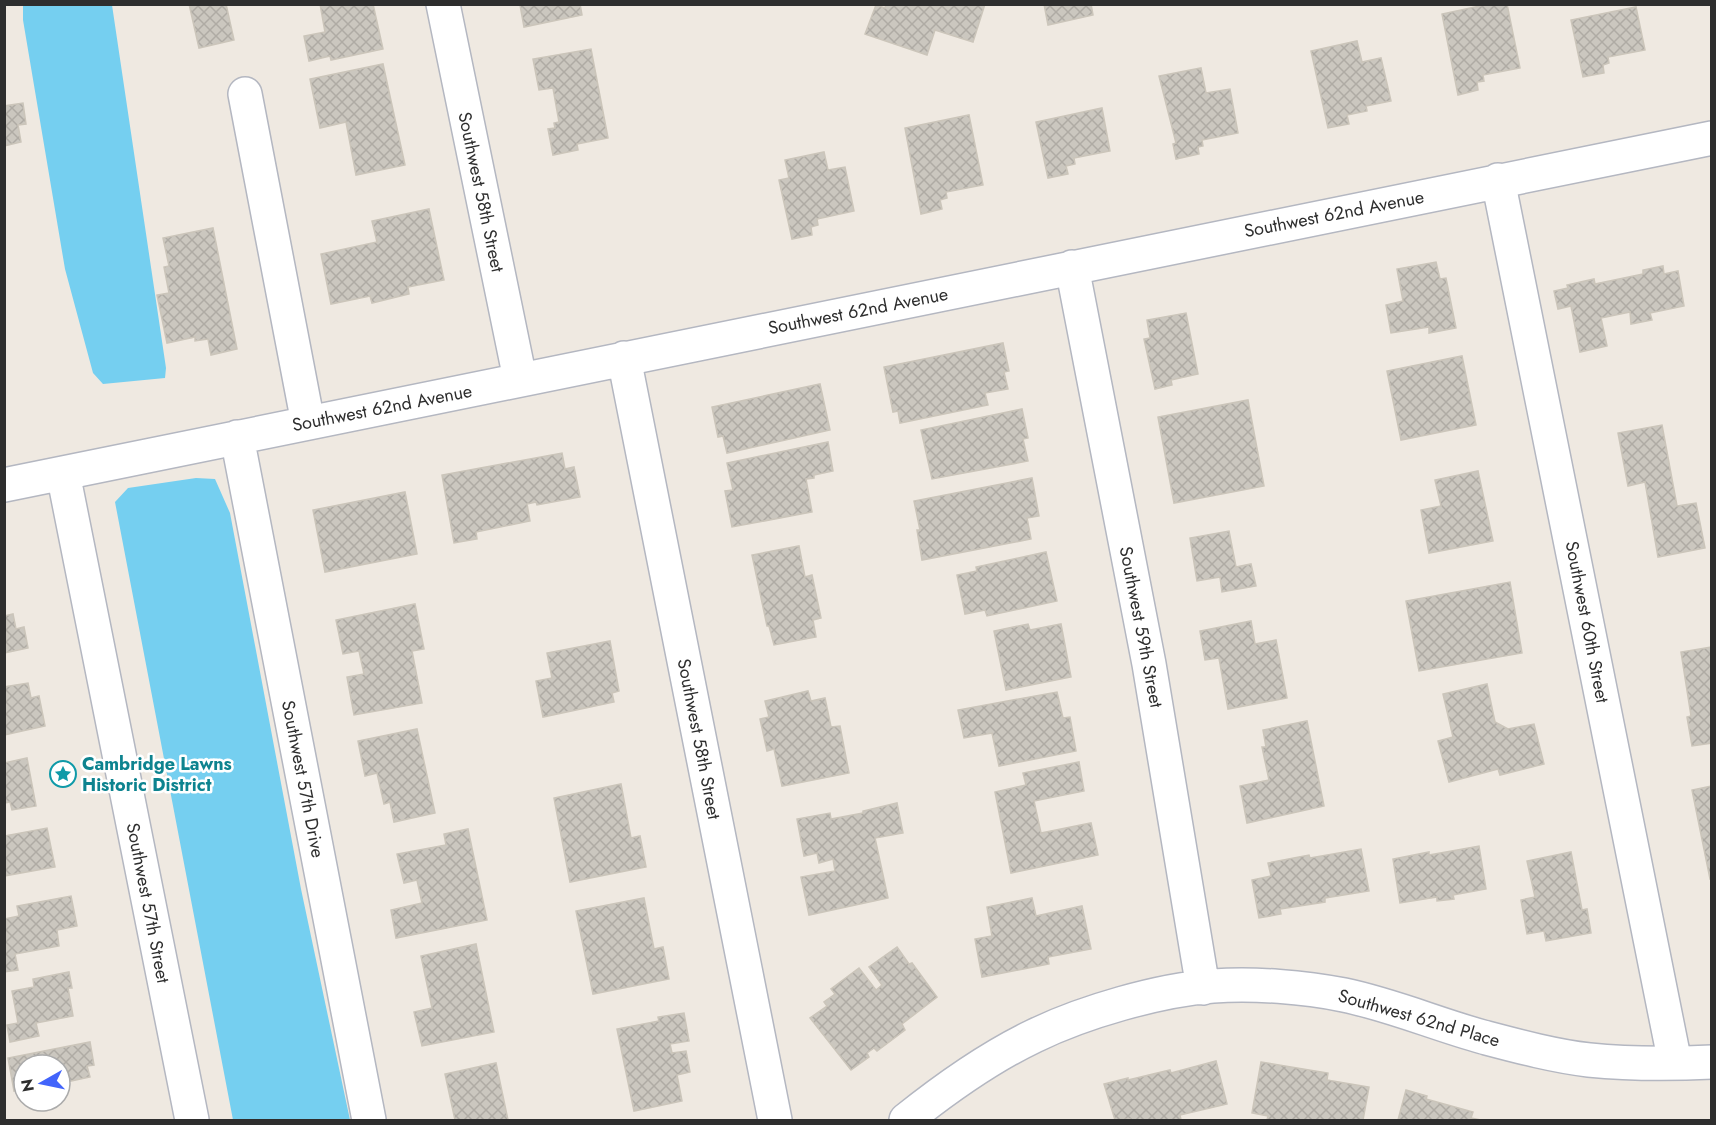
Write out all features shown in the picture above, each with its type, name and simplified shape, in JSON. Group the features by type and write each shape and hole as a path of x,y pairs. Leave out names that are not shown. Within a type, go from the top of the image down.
{"street":[{"name":"Southwest 58th Street","path":"443,4 520,380"},
{"path":"245,94 308,423"},
{"name":"Southwest 62nd Avenue","path":"4,485 1712,138"},
{"name":"Southwest 60th Street","path":"1498,180 1675,1063"},
{"name":"Southwest 59th Street","path":"1072,267 1149,664 1203,988"},
{"name":"Southwest 58th Street","path":"624,358 775,1120"},
{"name":"Southwest 57th Drive","path":"237,437 369,1120"},
{"name":"Southwest 57th Street","path":"63,473 192,1120"},
{"name":"Southwest 62nd Place","path":"906,1120 973,1071 1036,1035 1118,1006 1203,988 1248,987 1313,990 1377,1004 1483,1037 1588,1060 1712,1062"}],"water":[{"path":"23,5 112,5 166,368 165,378 103,384 93,373 65,269 23,20"},
{"path":"196,478 215,479 230,513 301,889 350,1120 233,1120 115,502 128,488"}],"building":[{"path":"189,4 226,4 234,40 199,48"},
{"path":"320,4 373,4 383,49 331,60 330,56 309,61 304,36 325,32"},
{"path":"580,4 582,15 524,27 520,5"},
{"path":"886,4 985,4 973,42 935,30 927,55 865,34 876,5 885,8"},
{"path":"1044,4 1091,4 1093,15 1048,25"},
{"path":"1489,4 1507,4 1520,68 1483,75 1484,81 1477,82 1478,90 1458,95 1442,14"},
{"path":"1636,7 1645,50 1608,57 1609,63 1603,65 1604,73 1583,77 1571,20"},
{"path":"1357,41 1362,62 1381,58 1391,101 1366,106 1367,111 1347,115 1349,124 1328,128 1311,51"},
{"path":"591,49 608,138 577,144 578,150 553,155 548,129 555,128 554,123 559,122 553,88 539,90 533,59"},
{"path":"383,64 405,165 356,175 346,122 320,128 310,79"},
{"path":"1201,68 1206,93 1230,89 1238,133 1202,140 1203,146 1198,147 1199,154 1176,159 1173,144 1176,143 1159,76"},
{"path":"23,103 26,124 18,125 21,142 4,146 4,106"},
{"path":"1102,108 1110,151 1074,158 1075,164 1066,166 1068,174 1048,178 1036,122"},
{"path":"969,115 983,185 946,192 947,198 940,200 942,209 921,214 905,128"},
{"path":"824,152 828,170 845,167 854,211 817,219 818,225 811,227 812,235 792,239 779,180 789,178 785,160"},
{"path":"429,209 444,280 408,287 409,294 372,303 370,296 331,304 321,254 377,242 372,221"},
{"path":"213,228 237,349 211,355 208,339 195,341 195,337 167,343 157,295 169,293 164,267 169,266 163,238"},
{"path":"1436,262 1440,279 1446,278 1456,328 1429,333 1429,327 1391,333 1386,305 1403,301 1397,269"},
{"path":"1663,266 1664,274 1678,271 1684,306 1650,313 1652,320 1631,324 1630,312 1601,318 1607,346 1580,352 1571,306 1558,309 1554,291 1568,288 1567,285 1594,279 1595,284 1643,274 1643,270"},
{"path":"1186,313 1198,374 1171,380 1172,385 1155,389 1144,339 1150,338 1147,320"},
{"path":"1003,343 1009,371 1004,372 1008,389 985,393 988,405 900,423 898,411 893,412 884,367"},
{"path":"1462,356 1476,425 1401,440 1387,371"},
{"path":"820,384 830,430 727,453 723,436 718,437 712,407"},
{"path":"1248,400 1264,486 1174,503 1158,417"},
{"path":"1022,409 1028,438 1023,439 1028,461 932,479 921,430"},
{"path":"1662,425 1677,506 1696,503 1705,548 1658,557 1645,482 1628,486 1618,433"},
{"path":"828,442 833,471 806,479 812,512 732,527 725,491 733,490 727,463"},
{"path":"562,453 565,469 574,467 580,497 537,505 536,502 527,504 530,521 476,532 477,539 454,543 442,475"},
{"path":"1478,471 1493,541 1429,553 1421,510 1441,506 1435,480"},
{"path":"1032,478 1039,516 1027,518 1031,539 922,560 917,530 920,530 914,501"},
{"path":"405,492 417,554 325,572 313,510"},
{"path":"1229,531 1236,567 1251,564 1256,586 1222,592 1220,577 1197,581 1190,538"},
{"path":"799,546 805,577 812,575 821,618 813,620 816,637 774,645 769,626 767,626 752,555"},
{"path":"1046,552 1057,601 987,616 985,610 965,614 957,575 977,571 976,567"},
{"path":"1510,582 1522,653 1419,671 1406,601"},
{"path":"415,604 424,649 412,651 422,703 354,715 347,677 364,674 359,651 343,654 336,620"},
{"path":"13,614 16,629 24,627 28,648 4,653 4,616"},
{"path":"1251,621 1255,644 1276,640 1287,698 1228,709 1219,658 1205,660 1200,631"},
{"path":"1028,624 1030,630 1061,624 1071,677 1006,690 994,631"},
{"path":"610,641 619,691 612,693 614,702 543,717 536,681 552,678 547,653"},
{"path":"1712,647 1712,743 1692,746 1687,717 1691,716 1681,652"},
{"path":"28,683 31,698 39,696 45,726 4,735 4,687"},
{"path":"1487,684 1495,722 1508,729 1534,724 1544,764 1500,775 1498,769 1449,782 1438,741 1453,737 1443,694"},
{"path":"808,691 811,701 825,698 831,727 840,726 849,773 782,786 774,749 767,751 760,719 769,717 765,701"},
{"path":"1057,692 1063,718 1070,717 1076,751 999,766 992,733 964,738 958,710"},
{"path":"1307,721 1324,806 1247,823 1240,786 1269,780 1262,747 1266,747 1263,730"},
{"path":"417,729 435,813 394,822 390,802 384,804 377,773 365,776 358,741"},
{"path":"27,758 36,806 12,810 10,802 4,803 4,763"},
{"path":"1079,762 1084,791 1034,801 1041,833 1091,823 1098,855 1011,873 995,792 1026,785 1023,773"},
{"path":"621,784 631,838 640,836 646,867 570,882 554,798"},
{"path":"1712,786 1712,878 1710,879 1692,790"},
{"path":"897,803 903,833 875,838 888,898 809,915 801,877 835,871 833,859 819,863 817,853 804,856 797,819 830,813 831,819"},
{"path":"47,828 55,867 4,876 4,836"},
{"path":"468,829 487,920 396,938 391,910 422,903 417,880 404,883 397,854 446,845 444,834"},
{"path":"1479,846 1486,889 1453,895 1454,899 1437,901 1437,897 1400,903 1393,859"},
{"path":"1361,849 1369,891 1325,898 1325,902 1280,909 1281,914 1259,918 1252,880 1271,876 1268,863 1309,855 1310,858"},
{"path":"1571,852 1582,910 1587,909 1591,933 1546,941 1544,931 1527,934 1521,900 1535,897 1527,861"},
{"path":"71,896 77,926 57,930 59,946 15,954 18,970 4,972 4,919 19,916 17,906"},
{"path":"644,898 654,949 663,947 669,979 593,994 576,911"},
{"path":"1032,898 1036,916 1082,906 1091,949 1048,957 1049,964 982,977 975,939 992,936 987,907"},
{"path":"476,944 494,1032 422,1046 414,1012 432,1008 421,956"},
{"path":"897,947 937,997 902,1024 905,1030 877,1051 874,1048 867,1053 869,1057 851,1070 810,1018 827,1006 824,1002 835,994 831,989 859,968 876,990 882,985 869,967"},
{"path":"69,972 72,988 68,988 73,1016 36,1023 39,1036 10,1042 7,1025 18,1023 12,991 34,987 33,979"},
{"path":"684,1013 689,1041 670,1044 672,1053 686,1051 690,1072 677,1075 682,1101 634,1111 617,1029 659,1021 658,1017"},
{"path":"90,1042 94,1065 87,1066 90,1077 72,1081 72,1053 34,1053"},
{"path":"12,1057 12,1080 8,1058"},
{"path":"1216,1061 1227,1104 1180,1115 1181,1120 1115,1120 1104,1084 1170,1070 1171,1073"},
{"path":"1261,1062 1328,1073 1327,1080 1369,1087 1363,1120 1267,1120 1268,1116 1252,1113"},
{"path":"496,1063 508,1120 455,1120 445,1074"},
{"path":"1406,1090 1427,1096 1426,1099 1473,1112 1471,1118 1481,1120 1398,1120"}],"place":[{"name":"Cambridge Lawns Historic District","path":"63,774"}]}
